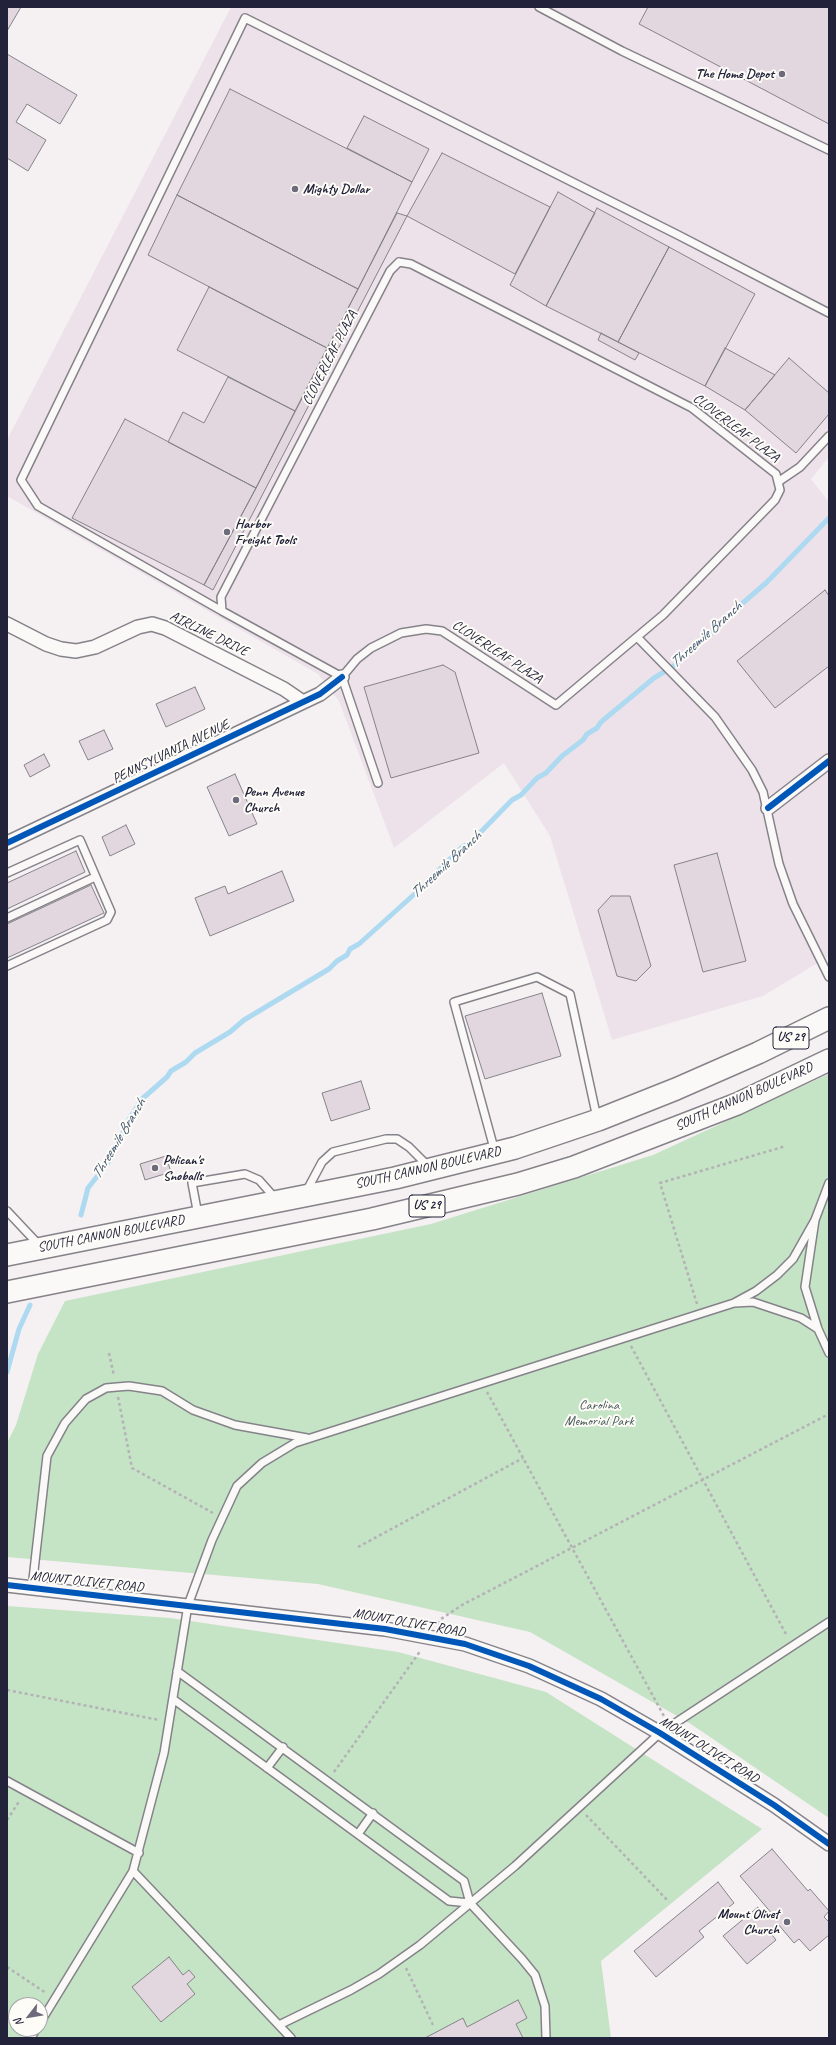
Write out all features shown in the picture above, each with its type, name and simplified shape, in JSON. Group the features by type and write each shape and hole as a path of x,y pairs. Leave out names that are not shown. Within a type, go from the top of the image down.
{"main road":[{"name":"SOUTH CANNON BOULEVARD","path":"7,1255 395,1178 495,1152 598,1120 676,1089 758,1054 829,1018"},
{"name":"SOUTH CANNON BOULEVARD","path":"7,1292 372,1219 518,1184 574,1167 737,1104 828,1062"}],"street":[{"name":"AIRLINE DRIVE","path":"7,624 46,644 76,651 95,647 138,627 152,624 164,628 284,689 304,702"},
{"name":"PENNSYLVANIA AVENUE","path":"7,843 304,702 320,694 342,677"},
{"path":"768,808 829,761"},
{"name":"MOUNT OLIVET ROAD","path":"7,1585 385,1629 465,1644 529,1666 665,1730 829,1844"}],"lane":[{"path":"539,7 622,51 829,150"},
{"path":"378,783 342,677 222,611 38,506 21,480 245,18 678,235 829,313"},
{"name":"CLOVERLEAF PLAZA","path":"222,611 221,597 390,270 399,262 411,264 692,408 776,474 780,490 775,500 663,615 556,706 442,631 426,629 402,633 371,648 357,659 342,677"},
{"path":"778,482 800,467 829,436"},
{"path":"638,637 692,692 714,717 735,743 752,770 763,792 768,808 779,864 791,899 829,977"},
{"path":"7,873 80,840 111,912 107,920 7,966"},
{"path":"7,918 95,877"},
{"path":"495,1152 454,1002 537,978 570,994 598,1120"},
{"path":"304,1196 322,1162 333,1152 386,1139 396,1139 409,1147 431,1169"},
{"path":"198,1217 192,1183 245,1174 259,1180 278,1201"},
{"path":"48,2010 133,1870 139,1853 164,1753 188,1605 222,1518 237,1486 262,1463 295,1443 734,1303 756,1291 793,1259 815,1220 829,1183"},
{"path":"7,1211 42,1248"},
{"path":"815,1220 805,1287 818,1329 829,1353"},
{"path":"734,1303 753,1302 802,1318 818,1329"},
{"path":"32,1588 47,1456 65,1423 86,1400 106,1388 129,1386 162,1391 193,1410 235,1425 310,1438"},
{"path":"279,2025 351,1990 401,1959 515,1866 578,1807 665,1730 829,1622"},
{"path":"178,1671 464,1880 470,1903 535,1975 545,2006 546,2038"},
{"path":"173,1699 449,1901 470,1903"},
{"path":"267,1768 283,1747"},
{"path":"7,1781 139,1853"},
{"path":"358,1834 373,1813"},
{"path":"133,1870 291,2038"}],"path":[{"path":"700,1314 660,1183 786,1146"},
{"path":"626,1337 792,1646"},
{"path":"109,1353 132,1468 222,1518"},
{"path":"482,1383 571,1547 665,1730"},
{"path":"328,1780 441,1619 462,1605 571,1547 829,1414"},
{"path":"358,1547 523,1458"},
{"path":"7,1690 169,1722"},
{"path":"7,1820 26,1791"},
{"path":"578,1807 668,1902"},
{"path":"401,1959 433,2025"},
{"path":"7,1967 55,1999"}],"shaded area":[{"path":"231,7 829,7 829,457 811,479 829,502 829,956 763,996 612,1040 550,836 504,763 394,848 339,701 318,674 7,496 7,440"}],"green space":[{"name":"Carolina Memorial Park","path":"829,1074 829,1818 691,1724 530,1632 318,1584 7,1557 7,1443 16,1425 38,1354 65,1301 431,1224 653,1155"},
{"path":"7,1606 170,1618 398,1652 546,1692 762,1829 601,1961 611,2038 7,2038"}],"building":[{"path":"7,7 21,7 7,31"},
{"name":"The Home Depot","path":"648,7 829,7 829,124 639,24"},
{"path":"7,54 77,95 60,124 27,104 16,122 46,140 28,171 7,158"},
{"name":"Mighty Dollar","path":"230,89 412,182 358,289 177,195"},
{"path":"364,116 429,149 412,182 347,148"},
{"path":"442,153 550,207 515,274 407,216"},
{"path":"558,192 595,213 546,306 510,285"},
{"path":"177,195 358,289 327,348 148,255"},
{"path":"597,208 669,247 618,342 546,306"},
{"path":"397,213 407,216 213,590 204,585 256,488"},
{"path":"669,247 755,294 705,386 618,342"},
{"path":"209,287 327,348 295,411 177,350"},
{"path":"601,333 639,353 635,360 598,340"},
{"path":"725,348 775,375 745,410 705,386"},
{"path":"789,358 829,393 829,414 796,453 745,410"},
{"path":"228,377 295,411 256,488 168,442 183,412 204,423"},
{"path":"125,419 256,488 204,585 72,518"},
{"path":"825,590 829,596 829,666 775,708 737,661"},
{"path":"443,665 455,672 479,753 391,778 364,687"},
{"path":"195,687 205,709 166,727 156,704"},
{"path":"104,730 113,749 88,760 79,741"},
{"path":"44,754 50,766 30,777 24,765"},
{"path":"235,774 257,824 229,836 207,787"},
{"path":"126,825 135,844 110,856 102,837"},
{"path":"76,851 85,872 7,909 7,883"},
{"path":"717,853 746,961 703,972 674,865"},
{"path":"282,871 294,901 210,936 195,898 225,886 228,894"},
{"path":"91,885 104,913 7,958 7,924"},
{"path":"611,896 630,896 651,966 636,981 617,976 598,910"},
{"path":"542,993 561,1056 485,1079 465,1016"},
{"path":"361,1081 370,1109 331,1121 322,1093"},
{"name":"Pelican's Snoballs","path":"166,1156 171,1172 145,1180 140,1164"},
{"path":"772,1849 808,1891 810,1889 829,1911 824,1917 829,1922 829,1935 810,1951 799,1939 794,1943 778,1924 769,1931 776,1940 747,1964 723,1936 758,1907 768,1919 773,1915 740,1876"},
{"path":"718,1882 734,1903 699,1931 704,1937 656,1977 634,1951"},
{"path":"169,1957 183,1975 189,1970 195,1977 187,1984 195,1994 161,2022 132,1987"},
{"path":"518,2000 527,2018 516,2024 523,2038 425,2038 463,2018 467,2027"}],"waterway":[{"name":"Threemile Branch","path":"81,1215 88,1188 110,1160 112,1152 128,1121 142,1099 167,1077 171,1071 186,1062 195,1053 230,1032 244,1020 329,969 337,961 347,955 350,949 359,944 419,890 461,848 471,842 512,800 521,795 537,778 546,773 562,756 583,740 587,734 597,728 601,722 654,678 674,666 710,634 723,620 766,583 829,518"},
{"name":"Threemile Branch","path":"7,1372 19,1329 30,1305"}],"cycle path":[{"path":"7,843 320,694 342,677"},
{"path":"768,808 829,761"},
{"path":"7,1585 385,1629 465,1644 529,1666 601,1699 660,1733 774,1805 829,1844"}],"place":[{"name":"The Home Depot","path":"782,74"},
{"name":"Mighty Dollar","path":"295,189"},
{"name":"Harbor Freight Tools","path":"227,532"},
{"name":"Penn Avenue Church","path":"236,800"},
{"name":"Pelican's Snoballs","path":"155,1168"},
{"name":"Mount Olivet Church","path":"787,1922"}]}
